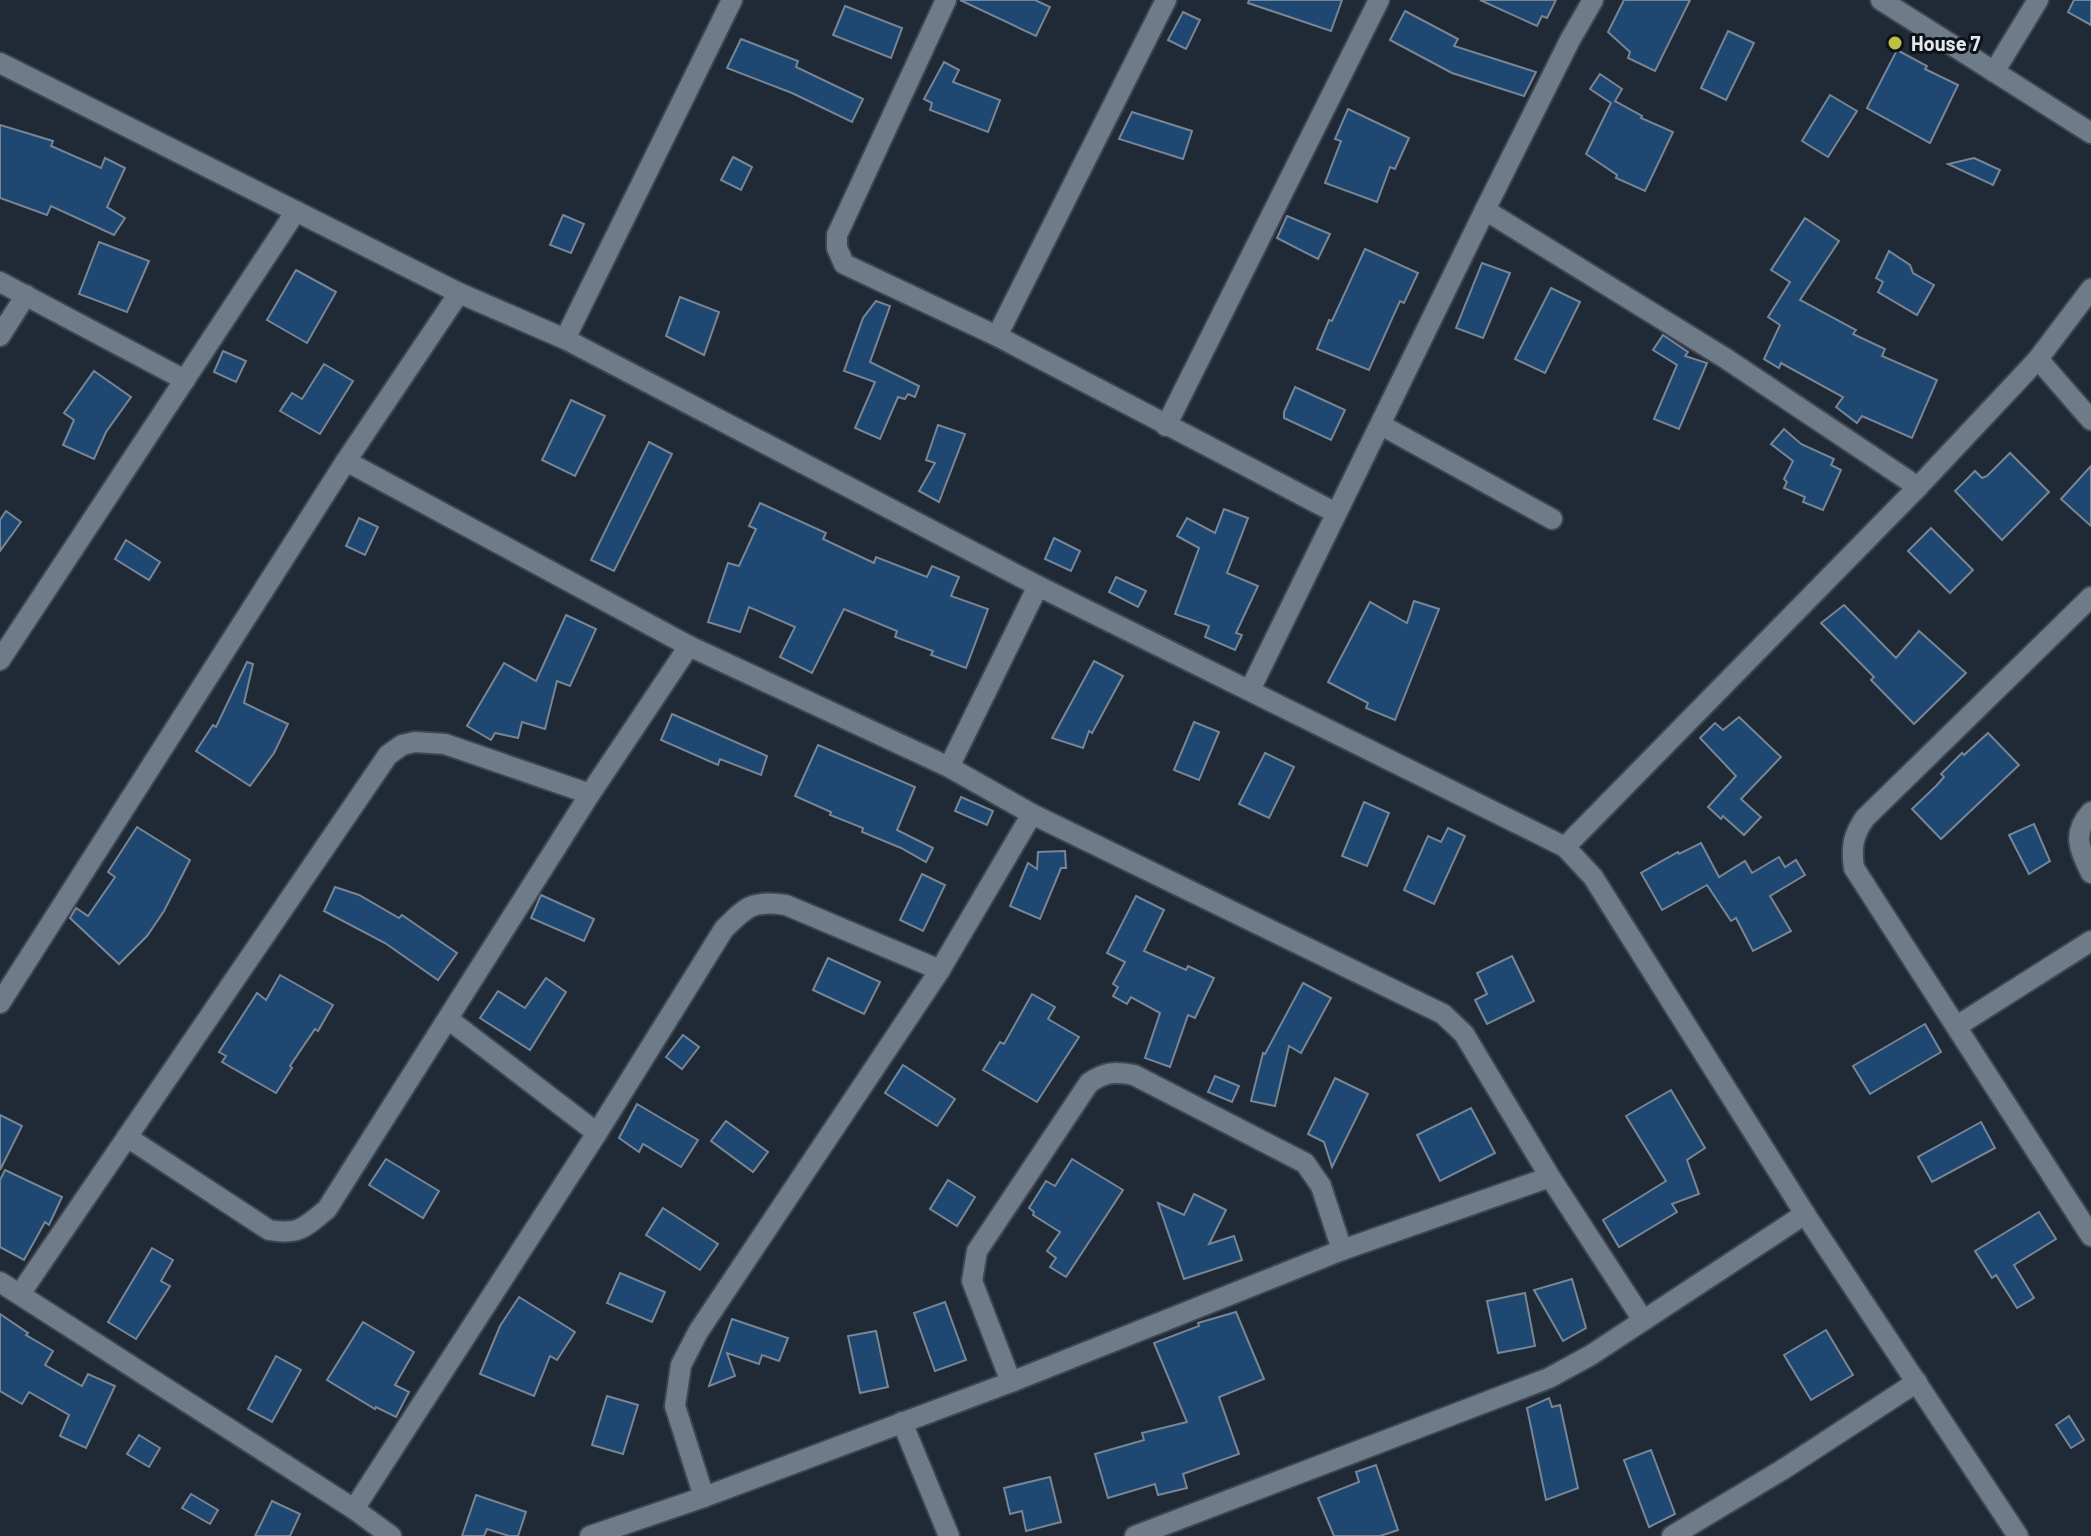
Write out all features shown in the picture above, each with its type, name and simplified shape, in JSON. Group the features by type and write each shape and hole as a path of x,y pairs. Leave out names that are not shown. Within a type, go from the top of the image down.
{"street":[{"path":"565,339 732,0"},
{"path":"946,0 837,235 837,248 844,264 997,336 1336,513"},
{"path":"997,336 1166,0"},
{"path":"1166,426 1379,0"},
{"path":"1250,690 1485,210 1593,0"},
{"path":"1881,0 2091,133"},
{"path":"1994,72 2038,0"},
{"path":"0,63 459,293 565,339 1038,586 1565,847 1593,877 1805,1214 2018,1536"},
{"path":"1485,210 1725,358 1918,487"},
{"path":"0,660 296,211"},
{"path":"0,282 185,380"},
{"path":"1565,847 1918,487 2038,359 2091,289"},
{"path":"0,1003 346,461 459,293"},
{"path":"0,336 26,295"},
{"path":"2038,359 2091,420"},
{"path":"1381,425 1552,519"},
{"path":"346,461 689,646 949,767 1032,814 1443,1014 1464,1034 1550,1177 1643,1320"},
{"path":"949,767 1038,586"},
{"path":"2091,597 1865,818 1854,834 1852,850 1854,868 2091,1236"},
{"path":"127,1137 269,1230 290,1233 308,1225 327,1209 590,794 689,646"},
{"path":"20,1294 388,755 402,745 415,742 445,744 590,794"},
{"path":"2091,812 2080,832 2078,848 2091,873"},
{"path":"704,1497 675,1406 681,1365 698,1332 940,970 1032,814"},
{"path":"354,1509 597,1133 724,929 743,910 763,901 786,905 940,970"},
{"path":"1957,1026 2091,941"},
{"path":"448,1019 597,1133"},
{"path":"1011,1382 972,1281 977,1251 1089,1083 1101,1075 1115,1071 1134,1075 1305,1163 1321,1186 1342,1250"},
{"path":"590,1536 704,1497 1011,1382 1342,1250 1550,1177"},
{"path":"1135,1536 1549,1378 1805,1214"},
{"path":"0,1282 354,1509 391,1536"},
{"path":"1672,1536 1782,1470 1917,1382"},
{"path":"902,1422 949,1536"}],"building":[{"path":"960,0 1035,0 1050,7 1036,36"},
{"path":"1249,0 1342,0 1331,31 1248,3"},
{"path":"1480,0 1556,0 1547,18 1542,16 1537,26"},
{"path":"1624,0 1690,0 1655,71 1628,58 1630,52 1608,32"},
{"path":"2074,0 2091,0 2091,25 2068,12"},
{"path":"845,6 902,28 891,58 833,35"},
{"path":"1405,11 1458,39 1454,46 1536,72 1524,96 1452,73 1390,40"},
{"path":"1183,12 1200,20 1186,49 1168,40"},
{"path":"1728,31 1754,43 1726,100 1701,88"},
{"path":"741,39 798,61 796,67 863,99 852,122 792,93 727,68"},
{"path":"1897,50 1927,66 1925,69 1958,85 1930,143 1867,108"},
{"path":"944,62 959,70 953,82 1000,100 988,132 930,110 932,103 924,99"},
{"path":"1600,74 1622,89 1615,101 1641,118 1673,132 1645,191 1616,178 1617,175 1586,154 1611,103 1590,89"},
{"path":"1830,95 1857,111 1828,157 1802,141"},
{"path":"1348,109 1409,138 1395,169 1390,167 1377,202 1325,183 1341,141 1335,139"},
{"path":"1132,112 1192,131 1183,159 1119,139"},
{"path":"0,125 53,141 51,146 101,168 105,158 125,168 107,207 125,218 114,235 51,206 47,215 0,198"},
{"path":"733,157 752,167 741,190 721,180"},
{"path":"1974,158 2000,170 1993,185 1948,164"},
{"path":"563,215 584,224 571,253 550,245"},
{"path":"1287,216 1330,234 1318,259 1277,238"},
{"path":"1805,218 1839,241 1800,300 1856,330 1853,334 1885,349 1882,356 1937,380 1912,438 1862,416 1857,423 1836,407 1843,397 1781,363 1779,368 1764,359 1780,325 1768,317 1790,282 1771,270"},
{"path":"99,242 149,261 127,312 79,294"},
{"path":"1365,249 1418,273 1404,303 1400,301 1369,370 1317,349"},
{"path":"1889,251 1910,265 1913,273 1934,285 1917,315 1878,292 1883,282 1876,278"},
{"path":"1482,263 1510,273 1483,338 1456,328"},
{"path":"296,270 336,292 307,343 267,320"},
{"path":"1551,288 1580,302 1545,373 1515,359"},
{"path":"680,297 719,312 704,355 666,336"},
{"path":"876,301 890,306 870,362 919,386 915,397 908,394 905,399 898,397 880,439 855,428 875,382 844,371 863,318"},
{"path":"1663,335 1688,352 1685,356 1707,363 1679,429 1654,419 1677,365 1653,350"},
{"path":"223,351 246,361 236,382 214,372"},
{"path":"324,364 353,381 320,434 280,411 292,393 302,399"},
{"path":"94,371 131,397 106,432 94,459 63,445 74,420 64,413"},
{"path":"1295,387 1345,410 1331,440 1284,418"},
{"path":"571,400 605,416 575,476 542,460"},
{"path":"938,425 965,434 939,502 919,491 935,463 926,460"},
{"path":"1784,429 1801,444 1834,459 1831,465 1841,470 1823,510 1803,502 1805,497 1784,488 1787,482 1784,479 1793,461 1771,444"},
{"path":"649,442 672,454 614,571 591,560"},
{"path":"2010,453 2049,492 2002,540 1955,491 1975,471 1982,478 1987,476"},
{"path":"2091,466 2091,526 2061,499"},
{"path":"760,503 826,533 823,539 874,563 876,557 927,577 932,566 959,577 951,596 988,609 966,668 931,655 933,651 895,637 897,631 844,609 812,673 780,657 795,627 749,607 740,632 708,622 728,563 739,566 756,529 749,526"},
{"path":"1224,509 1248,518 1227,573 1258,586 1236,633 1242,635 1235,650 1205,637 1209,626 1175,614 1199,548 1177,536 1187,518 1215,533"},
{"path":"6,511 21,522 0,551 0,520"},
{"path":"359,518 378,527 365,555 346,546"},
{"path":"1931,528 1973,570 1950,593 1908,551"},
{"path":"1054,538 1080,551 1071,571 1045,559"},
{"path":"126,540 160,562 149,580 115,559"},
{"path":"1116,577 1146,591 1138,607 1109,592"},
{"path":"1414,601 1439,609 1395,720 1366,708 1368,703 1328,682 1370,602 1407,623"},
{"path":"1844,605 1896,658 1919,631 1966,673 1914,724 1871,680 1874,677 1821,623"},
{"path":"566,615 596,629 570,686 557,681 545,729 522,722 518,738 495,733 491,740 467,726 504,663 536,681"},
{"path":"1094,661 1123,676 1092,733 1089,731 1083,748 1052,738"},
{"path":"247,662 253,664 244,703 288,724 274,753 250,786 196,751 213,725 216,727"},
{"path":"672,714 767,756 761,775 720,759 718,765 661,740"},
{"path":"1739,717 1781,757 1741,799 1761,817 1744,835 1708,807 1736,776 1700,738 1715,723 1723,730"},
{"path":"1194,722 1219,732 1199,780 1174,770"},
{"path":"1988,733 2019,765 1941,839 1912,809 1937,785 1944,777 1941,774 1962,753 1964,755"},
{"path":"818,745 915,787 897,830 933,848 926,862 795,796"},
{"path":"1265,753 1294,767 1269,818 1239,804"},
{"path":"961,797 993,811 987,825 955,811"},
{"path":"1364,802 1389,813 1367,866 1342,856"},
{"path":"2034,824 2050,861 2029,874 2009,835"},
{"path":"137,827 190,860 164,911 147,936 119,964 70,918 76,908 88,916 115,877 108,872"},
{"path":"1448,828 1465,836 1434,904 1404,890 1428,836 1441,842"},
{"path":"1701,843 1719,877 1745,861 1752,873 1779,857 1785,867 1796,860 1805,875 1770,896 1791,931 1753,951 1736,918 1731,921 1707,885 1662,910 1641,873"},
{"path":"1065,851 1066,868 1061,868 1040,919 1010,906 1028,863 1037,869 1038,852"},
{"path":"922,874 945,885 923,931 900,920"},
{"path":"335,887 359,895 399,918 402,915 457,953 438,980 385,943 324,911"},
{"path":"541,895 594,919 584,941 531,918"},
{"path":"1136,896 1164,910 1144,951 1186,970 1188,966 1214,978 1195,1018 1188,1015 1170,1067 1145,1058 1160,1013 1131,997 1127,1004 1113,996 1118,987 1113,984 1125,962 1107,953"},
{"path":"1512,956 1534,1001 1487,1024 1475,1000 1487,994 1477,973"},
{"path":"828,958 880,982 864,1014 813,990"},
{"path":"280,975 333,1005 318,1031 315,1029 290,1066 292,1068 276,1093 222,1062 226,1056 219,1052 257,993 266,1000"},
{"path":"546,978 566,992 530,1050 480,1018 498,991 525,1008"},
{"path":"1303,983 1331,998 1301,1053 1289,1046 1275,1106 1251,1101 1263,1053"},
{"path":"1032,994 1055,1007 1048,1019 1079,1037 1037,1102 983,1070 1000,1042 1004,1044"},
{"path":"1925,1024 1941,1052 1870,1094 1853,1066"},
{"path":"683,1035 699,1047 682,1069 666,1057"},
{"path":"903,1065 955,1099 937,1126 885,1093"},
{"path":"1215,1076 1239,1086 1232,1102 1208,1092"},
{"path":"1335,1078 1368,1094 1332,1167 1324,1142 1308,1134"},
{"path":"1671,1090 1705,1148 1687,1160 1699,1194 1672,1204 1677,1212 1619,1247 1603,1220 1666,1181 1626,1116"},
{"path":"637,1104 698,1140 681,1167 643,1144 639,1152 619,1138"},
{"path":"1471,1108 1495,1153 1440,1181 1417,1135"},
{"path":"0,1115 22,1126 0,1170"},
{"path":"726,1121 768,1152 753,1172 711,1141"},
{"path":"1981,1122 1995,1148 1932,1182 1918,1157"},
{"path":"386,1159 439,1191 423,1218 369,1185"},
{"path":"1072,1159 1123,1190 1066,1277 1050,1267 1056,1258 1047,1251 1060,1232 1033,1215 1029,1208 1046,1181 1055,1186"},
{"path":"5,1170 62,1197 49,1225 45,1222 24,1260 0,1247 0,1180"},
{"path":"948,1180 975,1197 957,1226 930,1209"},
{"path":"1194,1194 1226,1210 1209,1244 1234,1236 1242,1260 1184,1279 1158,1203 1184,1215"},
{"path":"663,1208 718,1244 700,1270 646,1235"},
{"path":"2039,1212 2056,1239 2014,1265 2034,1298 2017,1308 1996,1275 1992,1278 1975,1251"},
{"path":"152,1248 173,1260 161,1281 170,1286 136,1339 108,1322"},
{"path":"620,1273 665,1292 652,1322 607,1303"},
{"path":"1572,1279 1586,1328 1563,1341 1534,1290"},
{"path":"1525,1293 1535,1346 1498,1353 1487,1301"},
{"path":"519,1297 575,1332 557,1360 550,1356 534,1396 480,1374 500,1326"},
{"path":"945,1302 966,1360 935,1371 914,1313"},
{"path":"1236,1312 1264,1379 1219,1397 1239,1454 1183,1474 1187,1488 1158,1495 1155,1484 1108,1498 1095,1454 1144,1440 1142,1433 1187,1422 1154,1343 1199,1326 1198,1323"},
{"path":"0,1314 53,1351 45,1365 82,1386 88,1374 115,1386 86,1448 60,1436 69,1415 29,1392 22,1404 0,1391"},
{"path":"732,1319 788,1338 779,1361 762,1355 759,1364 727,1353 735,1376 709,1386"},
{"path":"363,1322 414,1352 395,1385 409,1392 396,1417 375,1409 327,1380"},
{"path":"1826,1330 1853,1375 1811,1400 1784,1355"},
{"path":"876,1331 888,1387 860,1393 848,1336"},
{"path":"276,1356 301,1370 272,1422 248,1409"},
{"path":"607,1396 638,1405 623,1454 592,1445"},
{"path":"1549,1398 1552,1407 1560,1405 1578,1488 1546,1500 1527,1408"},
{"path":"2069,1416 2084,1440 2071,1448 2056,1425"},
{"path":"139,1435 160,1448 149,1467 127,1454"},
{"path":"1651,1450 1675,1514 1649,1527 1624,1460"},
{"path":"1376,1465 1398,1530 1380,1536 1334,1536 1318,1498 1359,1482 1356,1472"},
{"path":"1050,1477 1061,1522 1026,1531 1022,1511 1010,1514 1004,1488"},
{"path":"191,1494 218,1510 210,1524 182,1508"},
{"path":"476,1495 526,1512 518,1536 487,1529 484,1536 462,1536"},
{"path":"272,1501 300,1514 290,1536 255,1536"}],"place":[{"name":"House 7","path":"1895,43"}]}
